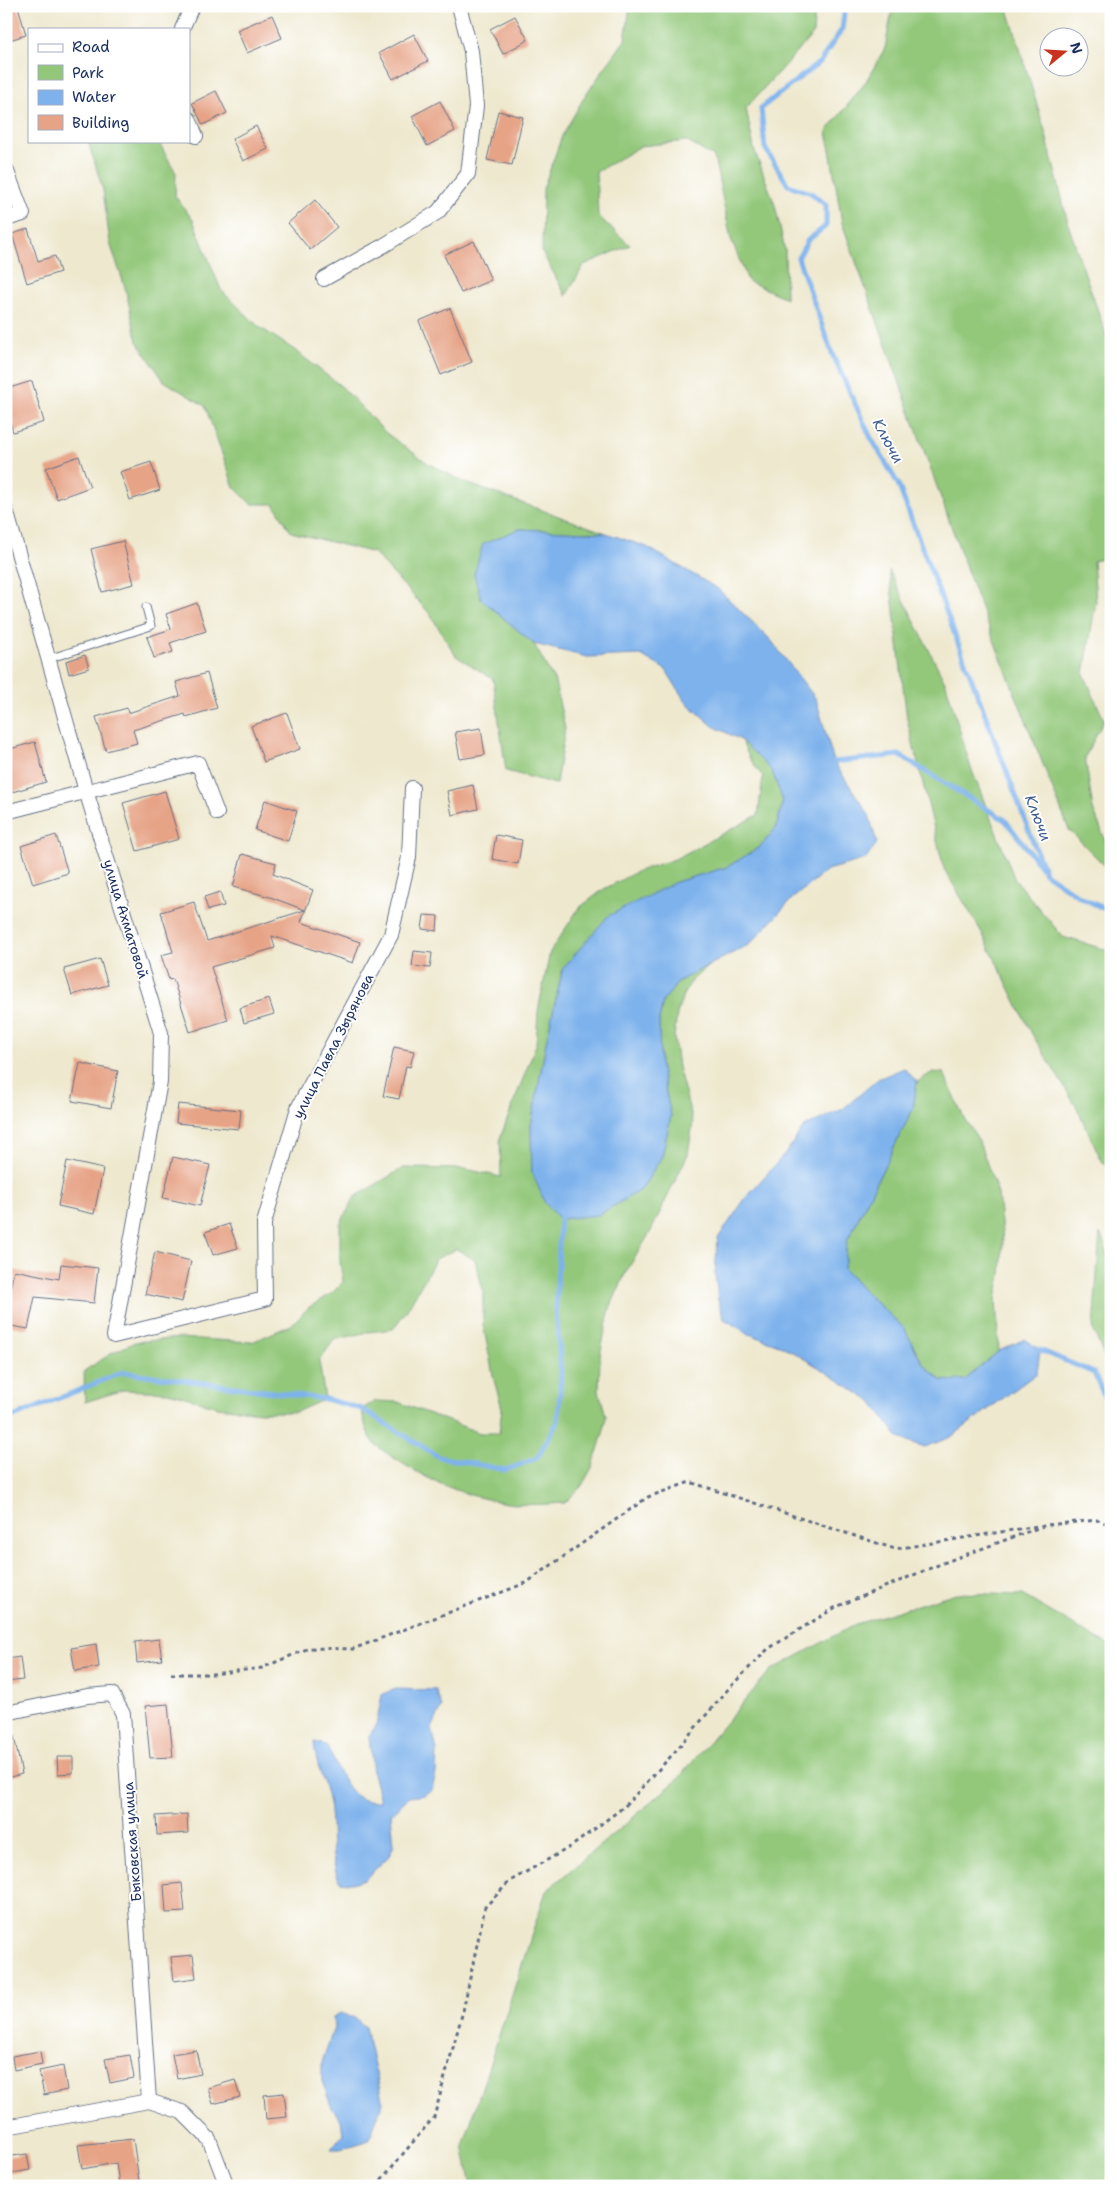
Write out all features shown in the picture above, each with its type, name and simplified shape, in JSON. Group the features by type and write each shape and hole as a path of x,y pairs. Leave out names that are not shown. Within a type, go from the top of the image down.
{"street":[{"path":"182,28 192,6"},
{"path":"324,279 384,246 438,212 468,174 476,106 471,51 459,6"},
{"path":"190,121 196,136"},
{"path":"6,169 23,214 6,219"},
{"name":"улица Ахматовой","path":"6,510 86,791 161,1033 160,1082 114,1336"},
{"path":"6,812 198,763 217,814"},
{"name":"улица Павла Зырянова","path":"114,1336 265,1299 264,1222 298,1108 391,935 409,857 412,788"},
{"name":"Быковская улица","path":"6,1713 87,1696 112,1694 123,1714 149,2101"},
{"path":"6,2127 149,2101 182,2112 209,2139 227,2186"}],"lane":[{"path":"48,659 152,626 146,607"}],"path":[{"path":"171,1674 213,1674 262,1668 309,1648 353,1650 526,1583 648,1497 690,1482 895,1549 1046,1525 1098,1520 1111,1525"},
{"path":"376,2186 434,2117 463,2011 486,1907 510,1881 572,1846 625,1806 730,1687 768,1649 836,1607 943,1563 1046,1525"}],"green space":[{"path":"630,6 815,6 813,34 746,108 754,149 775,205 785,251 786,298 748,281 731,239 714,157 686,141 641,146 596,172 598,216 630,245 584,265 566,296 542,252 543,189 562,136 586,94 625,40"},
{"path":"893,6 1007,6 1045,131 1069,227 1111,349 1111,557 1093,561 1096,601 1084,674 1104,720 1085,757 1093,809 1111,855 1111,872 1069,830 976,595 842,223 827,131 865,83 885,48"},
{"path":"88,142 159,142 176,173 175,196 193,220 221,290 258,326 293,349 342,387 386,433 429,464 466,483 606,533 519,529 481,599 534,644 555,682 565,729 556,784 506,771 493,679 456,656 430,614 374,553 291,532 274,504 251,504 234,487 205,406 164,381 137,341 125,287 110,243 103,190"},
{"path":"889,570 946,684 971,768 1015,880 1063,937 1111,951 1111,1171 1102,1161 1077,1108 1032,1034 981,931 944,869 907,719"},
{"path":"741,740 772,771 783,801 776,828 760,847 727,867 676,882 563,968 546,1043 531,1126 532,1172 598,1215 642,1189 662,1156 671,1116 660,1065 659,1020 663,1001 679,981 713,962 692,980 683,995 677,1014 674,1037 678,1067 693,1122 688,1154 651,1231 626,1272 610,1308 600,1355 599,1391 606,1416 604,1430 593,1466 581,1487 565,1503 515,1504 492,1500 461,1492 418,1473 378,1447 370,1436 364,1423 362,1409 376,1401 398,1402 480,1433 499,1433 502,1408 494,1380 483,1324 483,1291 475,1260 456,1249 436,1259 407,1310 393,1329 368,1332 334,1340 319,1361 325,1399 296,1412 261,1412 217,1407 169,1392 123,1390 85,1402 84,1371 112,1353 135,1342 179,1338 252,1342 291,1325 308,1308 332,1293 343,1282 340,1262 340,1224 355,1197 403,1168 466,1169 501,1177 500,1138 536,1045 538,1011 550,952 579,908 604,889 638,871 675,859 758,815 763,777 750,759"},
{"path":"933,1072 944,1073 964,1118 978,1139 998,1194 1003,1242 1001,1275 996,1299 999,1351 965,1380 942,1381 923,1364 904,1328 866,1293 844,1269 847,1241 913,1109 917,1082"},
{"path":"1100,1233 1111,1263 1111,1374 1093,1329"},
{"path":"956,1593 1022,1595 1111,1647 1111,2186 471,2186 463,2146 546,1891 676,1781 770,1671 856,1624"}],"water":[{"path":"519,529 606,533 647,547 718,589 770,639 816,699 834,762 869,815 877,843 866,859 827,870 793,898 750,944 679,981 663,1001 659,1020 660,1065 671,1116 662,1156 642,1189 598,1215 560,1219 545,1203 532,1172 531,1126 546,1043 563,968 608,916 676,882 727,867 760,847 776,828 783,801 772,771 741,740 713,726 685,701 666,670 641,655 587,657 534,644 481,599 474,574 483,544"},
{"path":"904,1068 917,1082 913,1109 847,1241 844,1269 866,1293 904,1328 923,1364 942,1381 965,1380 999,1351 1025,1339 1040,1350 1037,1373 951,1437 925,1447 899,1438 872,1402 820,1368 782,1346 749,1334 724,1319 718,1299 715,1273 718,1238 747,1196 785,1154 804,1127 843,1109 878,1079"},
{"path":"393,1689 436,1690 442,1707 432,1728 437,1751 436,1773 432,1789 424,1795 409,1797 391,1814 394,1844 389,1856 365,1879 352,1883 340,1882 334,1862 330,1809 316,1757 314,1742 326,1745 340,1774 352,1792 359,1798 369,1801 380,1801 373,1773 369,1736 376,1726 382,1695"},
{"path":"341,2013 355,2018 365,2027 383,2103 367,2141 341,2149 331,2149 343,2134 341,2120 332,2108 322,2081 322,2062 334,2028 333,2017"}],"building":[{"path":"6,6 18,6 26,35 6,41"},
{"path":"272,15 282,38 247,53 237,30"},
{"path":"515,16 528,40 503,54 490,29"},
{"path":"414,34 428,61 393,79 379,53"},
{"path":"216,91 227,113 203,125 192,103"},
{"path":"440,101 455,131 427,146 412,116"},
{"path":"498,111 523,117 512,165 487,160"},
{"path":"256,126 268,149 243,161 232,139"},
{"path":"315,200 337,227 310,250 288,223"},
{"path":"28,229 38,261 55,256 60,272 27,283 12,234"},
{"path":"474,241 491,280 461,293 444,255"},
{"path":"450,308 472,362 441,375 419,321"},
{"path":"32,381 44,422 13,432 6,411 6,389"},
{"path":"79,456 90,487 57,499 46,468"},
{"path":"151,462 160,490 130,500 120,472"},
{"path":"123,541 134,584 102,592 91,549"},
{"path":"197,603 206,631 170,643 173,652 154,658 147,637 171,629 166,614"},
{"path":"85,655 89,668 69,674 66,661"},
{"path":"207,673 217,708 186,717 185,714 133,730 137,743 106,751 96,717 127,708 128,713 180,696 176,682"},
{"path":"287,713 300,749 264,762 251,726"},
{"path":"481,728 485,755 460,759 455,732"},
{"path":"35,742 46,782 9,793 6,782 6,750"},
{"path":"473,785 478,809 452,815 447,791"},
{"path":"165,791 179,839 137,851 123,803"},
{"path":"265,800 297,811 288,841 255,830"},
{"path":"56,835 68,873 33,884 21,846"},
{"path":"496,835 522,840 518,864 492,859"},
{"path":"242,854 276,863 273,874 313,890 301,922 360,942 353,963 272,936 275,948 211,967 228,1020 190,1032 173,979 169,980 161,955 173,952 161,912 194,902 207,941 305,910 270,897 233,887"},
{"path":"220,892 224,906 208,910 204,897"},
{"path":"424,915 438,916 437,931 422,929"},
{"path":"414,951 432,953 430,968 412,966"},
{"path":"100,959 108,985 72,995 64,969"},
{"path":"269,999 274,1014 244,1023 240,1008"},
{"path":"394,1047 414,1051 410,1067 406,1066 399,1099 383,1096"},
{"path":"80,1063 118,1071 111,1108 72,1101"},
{"path":"178,1104 241,1110 239,1129 176,1123"},
{"path":"173,1157 210,1165 200,1206 163,1198"},
{"path":"67,1161 103,1169 94,1214 58,1206"},
{"path":"229,1224 238,1248 213,1255 205,1232"},
{"path":"155,1252 191,1261 182,1302 145,1294"},
{"path":"61,1264 98,1268 94,1303 35,1297 28,1329 6,1325 6,1308 14,1270 59,1279"},
{"path":"159,1639 162,1660 137,1663 135,1642"},
{"path":"96,1644 99,1667 75,1671 71,1648"},
{"path":"20,1657 23,1680 6,1682 6,1659"},
{"path":"168,1704 173,1757 150,1758 145,1706"},
{"path":"12,1727 22,1774 6,1778 6,1728"},
{"path":"57,1757 73,1757 73,1773 58,1774"},
{"path":"187,1814 188,1833 157,1835 156,1816"},
{"path":"182,1883 185,1912 166,1913 164,1885"},
{"path":"193,1955 196,1978 174,1981 171,1957"},
{"path":"196,2050 201,2074 177,2079 172,2054"},
{"path":"40,2051 42,2064 14,2070 12,2056"},
{"path":"130,2055 134,2078 110,2083 105,2059"},
{"path":"63,2066 67,2090 44,2095 39,2071"},
{"path":"235,2080 240,2097 213,2104 208,2088"},
{"path":"284,2093 287,2117 266,2119 264,2095"},
{"path":"133,2139 139,2181 119,2184 116,2163 82,2169 78,2145"},
{"path":"27,2154 30,2170 6,2174 6,2157"}],"waterway":[{"name":"Ключи","path":"845,6 842,29 820,62 761,108 765,148 788,185 811,193 826,205 826,226 808,240 798,258 833,356 870,436 898,484 1045,873 1080,897 1111,912"},
{"path":"834,762 899,755 1005,820 1042,868"},
{"path":"6,1420 123,1372 325,1399 362,1409 439,1457 506,1470 537,1458 558,1421 561,1374 556,1309 560,1219"},
{"path":"1040,1350 1094,1373 1111,1412"}]}
